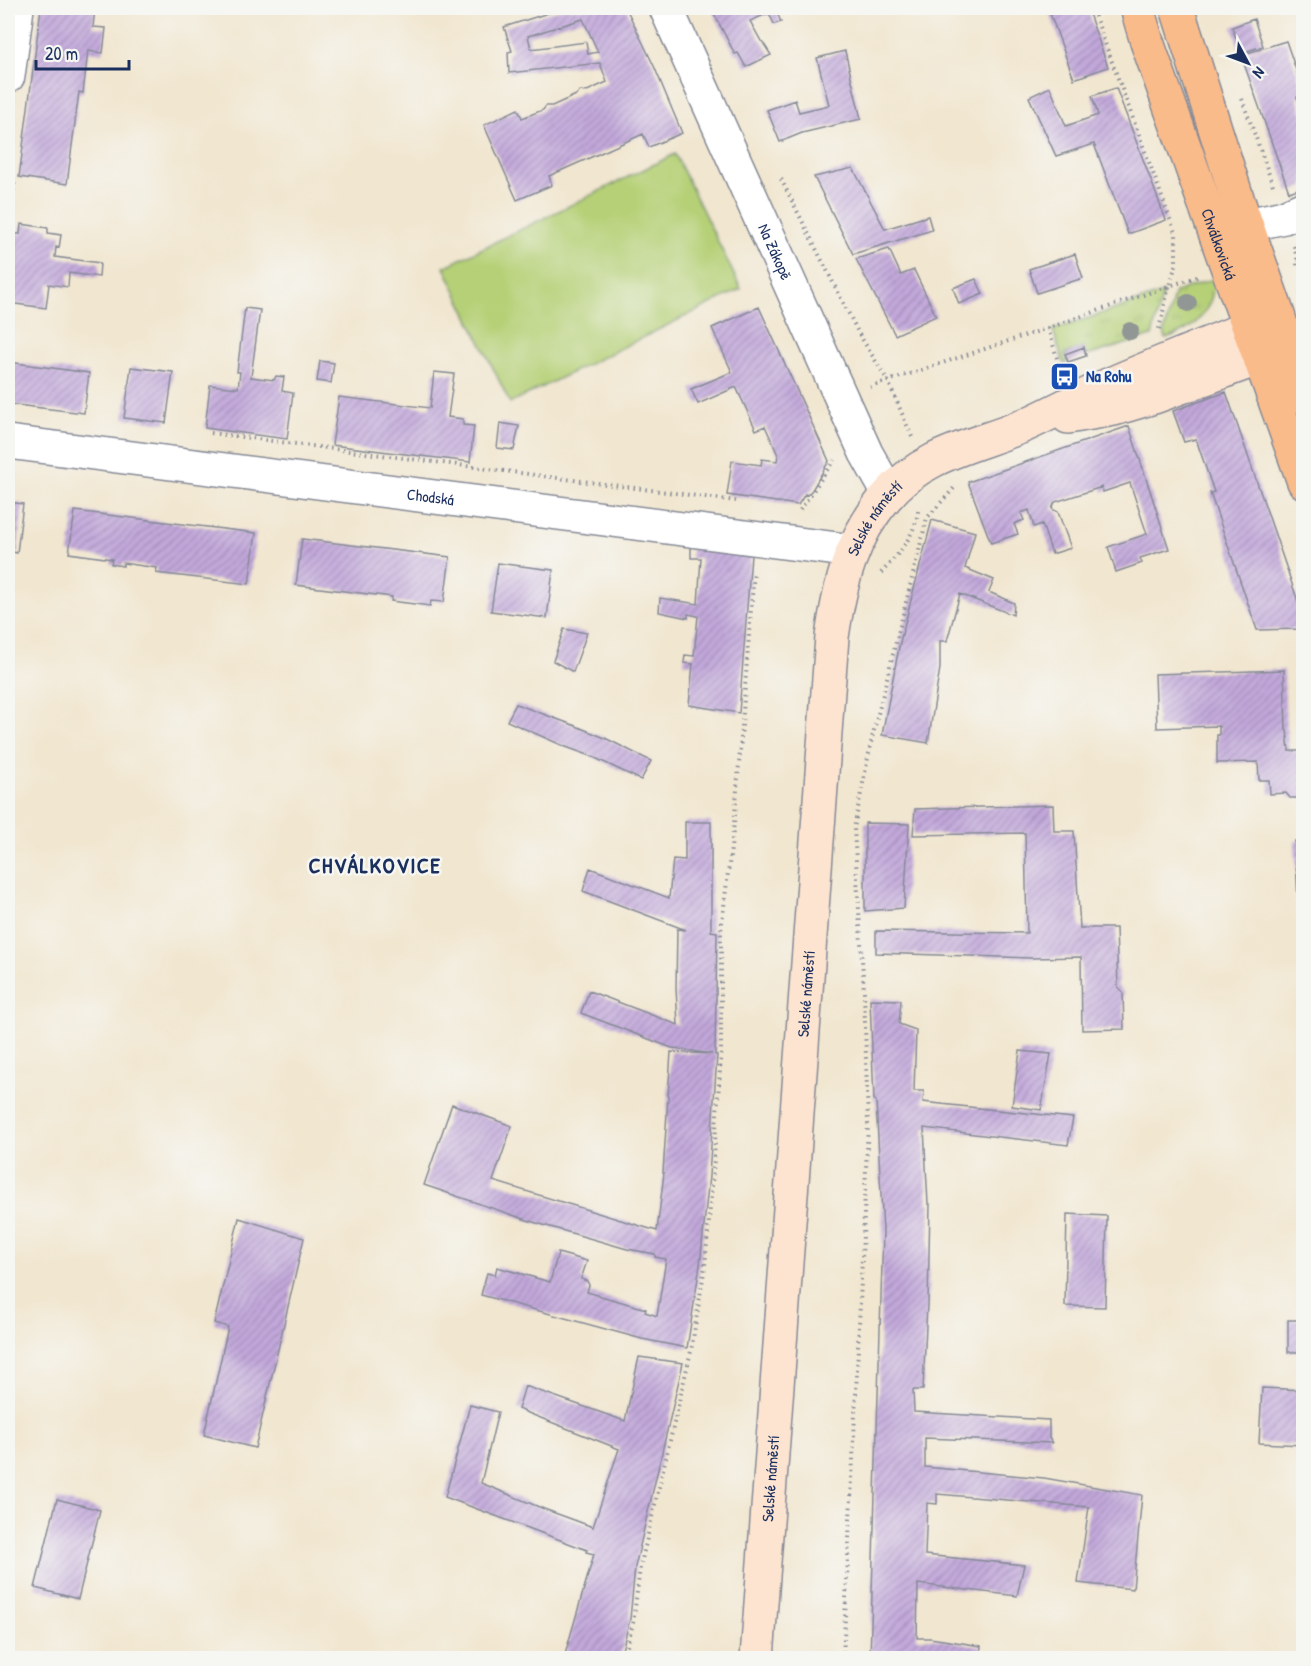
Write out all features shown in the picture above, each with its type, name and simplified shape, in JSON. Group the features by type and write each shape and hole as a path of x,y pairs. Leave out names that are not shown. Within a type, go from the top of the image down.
{"main road":[{"name":"Chválkovická","path":"1137,8 1248,328 1274,353 1304,397"},
{"name":"Chválkovická","path":"1177,8 1246,224 1278,315 1274,353 1304,482"}],"street":[{"path":"8,76 17,8"},
{"name":"Na Zákopě","path":"666,8 866,453 889,494"},
{"path":"1215,232 1284,217 1290,201"},
{"name":"Selské náměstí","path":"757,1659 832,637 842,578 865,527 889,494 917,470 969,444 1022,426 1102,388 1278,315"},
{"name":"Selské náměstí","path":"1022,426 1114,409 1154,397 1274,353"},
{"name":"Chodská","path":"8,442 853,551"}],"path":[{"path":"1092,8 1176,236 1176,265 1158,337"},
{"path":"1241,94 1290,201"},
{"path":"777,170 860,334 888,381 913,438"},
{"path":"8,232 15,178"},
{"path":"1298,258 1304,265"},
{"path":"842,398 1204,275"},
{"path":"1048,328 1061,371"},
{"path":"205,432 739,501"},
{"path":"791,508 801,510 834,461 830,450"},
{"path":"843,1659 868,1124 864,992 854,828 872,738 927,518 957,486"},
{"path":"624,1659 633,1623 640,1568 691,1351 705,1266 720,1055 721,931 735,814 755,561"},
{"path":"493,1653 500,1659"}],"green space":[{"path":"675,154 741,289 510,403 444,267"},
{"path":"1216,278 1211,300 1201,317 1186,330 1166,339 1164,332 1175,292"},
{"path":"1163,293 1152,336 1086,356 1083,348 1065,354 1068,362 1064,364 1053,330"}],"building":[{"path":"41,8 95,8 93,27 106,28 103,53 88,51 83,93 79,92 67,184 19,177"},
{"path":"564,8 626,8 654,66 682,133 649,147 643,134 549,176 552,185 517,200 484,125 518,109 522,118 576,95 580,91 585,92 607,82 600,63 509,73 508,52 512,51 504,27","holes":["583,19 598,52 588,54 586,42 531,49 528,36"]},
{"path":"711,8 775,8 781,22 774,24 769,13 750,21 771,55 746,67 738,53 735,54"},
{"path":"1048,8 1087,8 1108,67 1074,79"},
{"path":"1254,19 1263,46 1241,53 1232,27"},
{"path":"1286,41 1304,93 1297,97 1304,116 1304,187 1289,192 1241,55"},
{"path":"845,51 861,119 802,133 780,142 767,110 795,100 799,112 829,105 817,58"},
{"path":"1050,87 1066,126 1098,115 1092,96 1116,88 1166,220 1128,234 1094,144 1056,156 1029,97"},
{"path":"853,168 885,229 928,216 932,230 853,254 814,177"},
{"path":"21,224 48,228 48,233 61,235 55,257 100,263 99,277 69,273 68,287 49,284 46,308 8,303 8,268 12,234 20,234"},
{"path":"889,249 901,275 914,270 936,316 895,335 856,259"},
{"path":"1075,254 1083,278 1037,293 1029,269"},
{"path":"976,279 983,294 959,304 953,288"},
{"path":"759,307 829,461 812,490 807,495 805,494 798,505 727,495 732,461 761,465 762,459 777,461 778,455 765,426 756,430 736,387 698,404 691,389 732,372 712,328"},
{"path":"245,308 260,310 251,377 274,380 276,376 284,377 282,391 293,393 287,439 205,428 210,385 238,388 240,372 237,372"},
{"path":"1084,347 1086,356 1068,362 1065,354"},
{"path":"320,361 334,363 331,383 317,381"},
{"path":"8,362 89,373 84,413 8,404"},
{"path":"131,367 173,372 166,423 124,418"},
{"path":"434,372 454,374 448,417 463,419 463,425 474,426 470,462 332,445 339,397 430,408"},
{"path":"1226,392 1304,619 1304,629 1257,630 1210,493 1214,492 1196,439 1184,442 1173,411"},
{"path":"500,423 519,426 514,450 497,448"},
{"path":"1129,426 1169,549 1140,558 1142,563 1116,572 1108,547 1147,534 1130,483 1103,492 1102,487 1055,502 1052,509 1058,512 1071,548 1052,554 1042,524 1034,527 1029,510 1021,513 1024,520 1014,524 1018,534 991,543 968,482"},
{"path":"8,502 23,504 17,553 8,551"},
{"path":"75,511 256,533 249,584 156,573 157,568 123,563 123,566 111,564 112,559 69,553"},
{"path":"932,520 975,532 965,568 994,580 989,592 1014,603 1013,615 960,594 947,641 940,641 940,668 928,743 882,735 900,642"},
{"path":"302,539 450,557 444,602 431,601 430,606 391,601 392,597 296,585"},
{"path":"691,546 751,555 739,713 689,705 693,664 684,663 685,655 694,656 698,616 688,614 688,618 659,612 660,598 698,604 701,558 691,558"},
{"path":"498,563 553,570 547,618 491,611"},
{"path":"564,629 587,633 573,672 553,661"},
{"path":"1284,670 1289,751 1304,751 1304,798 1290,798 1286,793 1270,794 1269,780 1259,780 1258,762 1217,763 1219,726 1157,728 1155,674"},
{"path":"516,704 605,738 651,761 641,780 591,756 507,721"},
{"path":"1053,805 1054,831 1074,831 1080,928 1116,928 1118,987 1123,992 1124,1029 1082,1030 1081,957 1031,958 876,953 876,931 1027,933 1025,833 913,835 915,809"},
{"path":"685,822 711,822 711,931 717,932 715,1055 717,1055 709,1176 700,1265 687,1348 642,1339 481,1295 487,1273 495,1275 497,1267 550,1282 558,1253 587,1261 581,1279 587,1281 589,1285 587,1292 646,1309 645,1312 657,1316 666,1259 655,1257 655,1254 627,1249 533,1222 424,1185 452,1104 512,1126 493,1181 657,1231 664,1173 671,1052 712,1054 672,1048 581,1013 589,991 678,1025 677,929 686,930 583,891 590,868 669,898 673,859 685,860"},
{"path":"865,823 909,824 904,908 865,911"},
{"path":"1304,840 1304,900 1298,900 1295,841"},
{"path":"870,999 901,1000 899,1024 916,1030 914,1091 924,1091 923,1102 1073,1118 1068,1145 924,1128 928,1204 930,1204 928,1304 923,1390 913,1390 914,1412 1049,1420 1049,1438 1052,1443 925,1438 925,1467 1044,1478 1142,1495 1133,1589 1078,1583 1089,1507 937,1494 937,1504 927,1503 925,1555 1024,1565 1017,1596 918,1584 917,1638 981,1646 980,1658 870,1658 883,1231"},
{"path":"1020,1051 1051,1054 1041,1110 1012,1106"},
{"path":"1067,1214 1107,1216 1105,1307 1065,1306"},
{"path":"239,1218 304,1238 255,1448 204,1435 228,1327 214,1323"},
{"path":"1288,1320 1304,1320 1304,1352 1288,1352"},
{"path":"639,1357 683,1363 635,1567 630,1619 620,1658 564,1658 594,1554 445,1497 470,1405 498,1412 481,1483 593,1527 619,1449 518,1409 525,1386 625,1421"},
{"path":"1262,1388 1304,1390 1304,1445 1259,1443"},
{"path":"57,1499 100,1510 78,1599 35,1588"}],"place":[{"name":"Na Rohu","path":"1065,376"}],"district":[{"name":"CHVÁLKOVICE","path":"375,865"}]}
